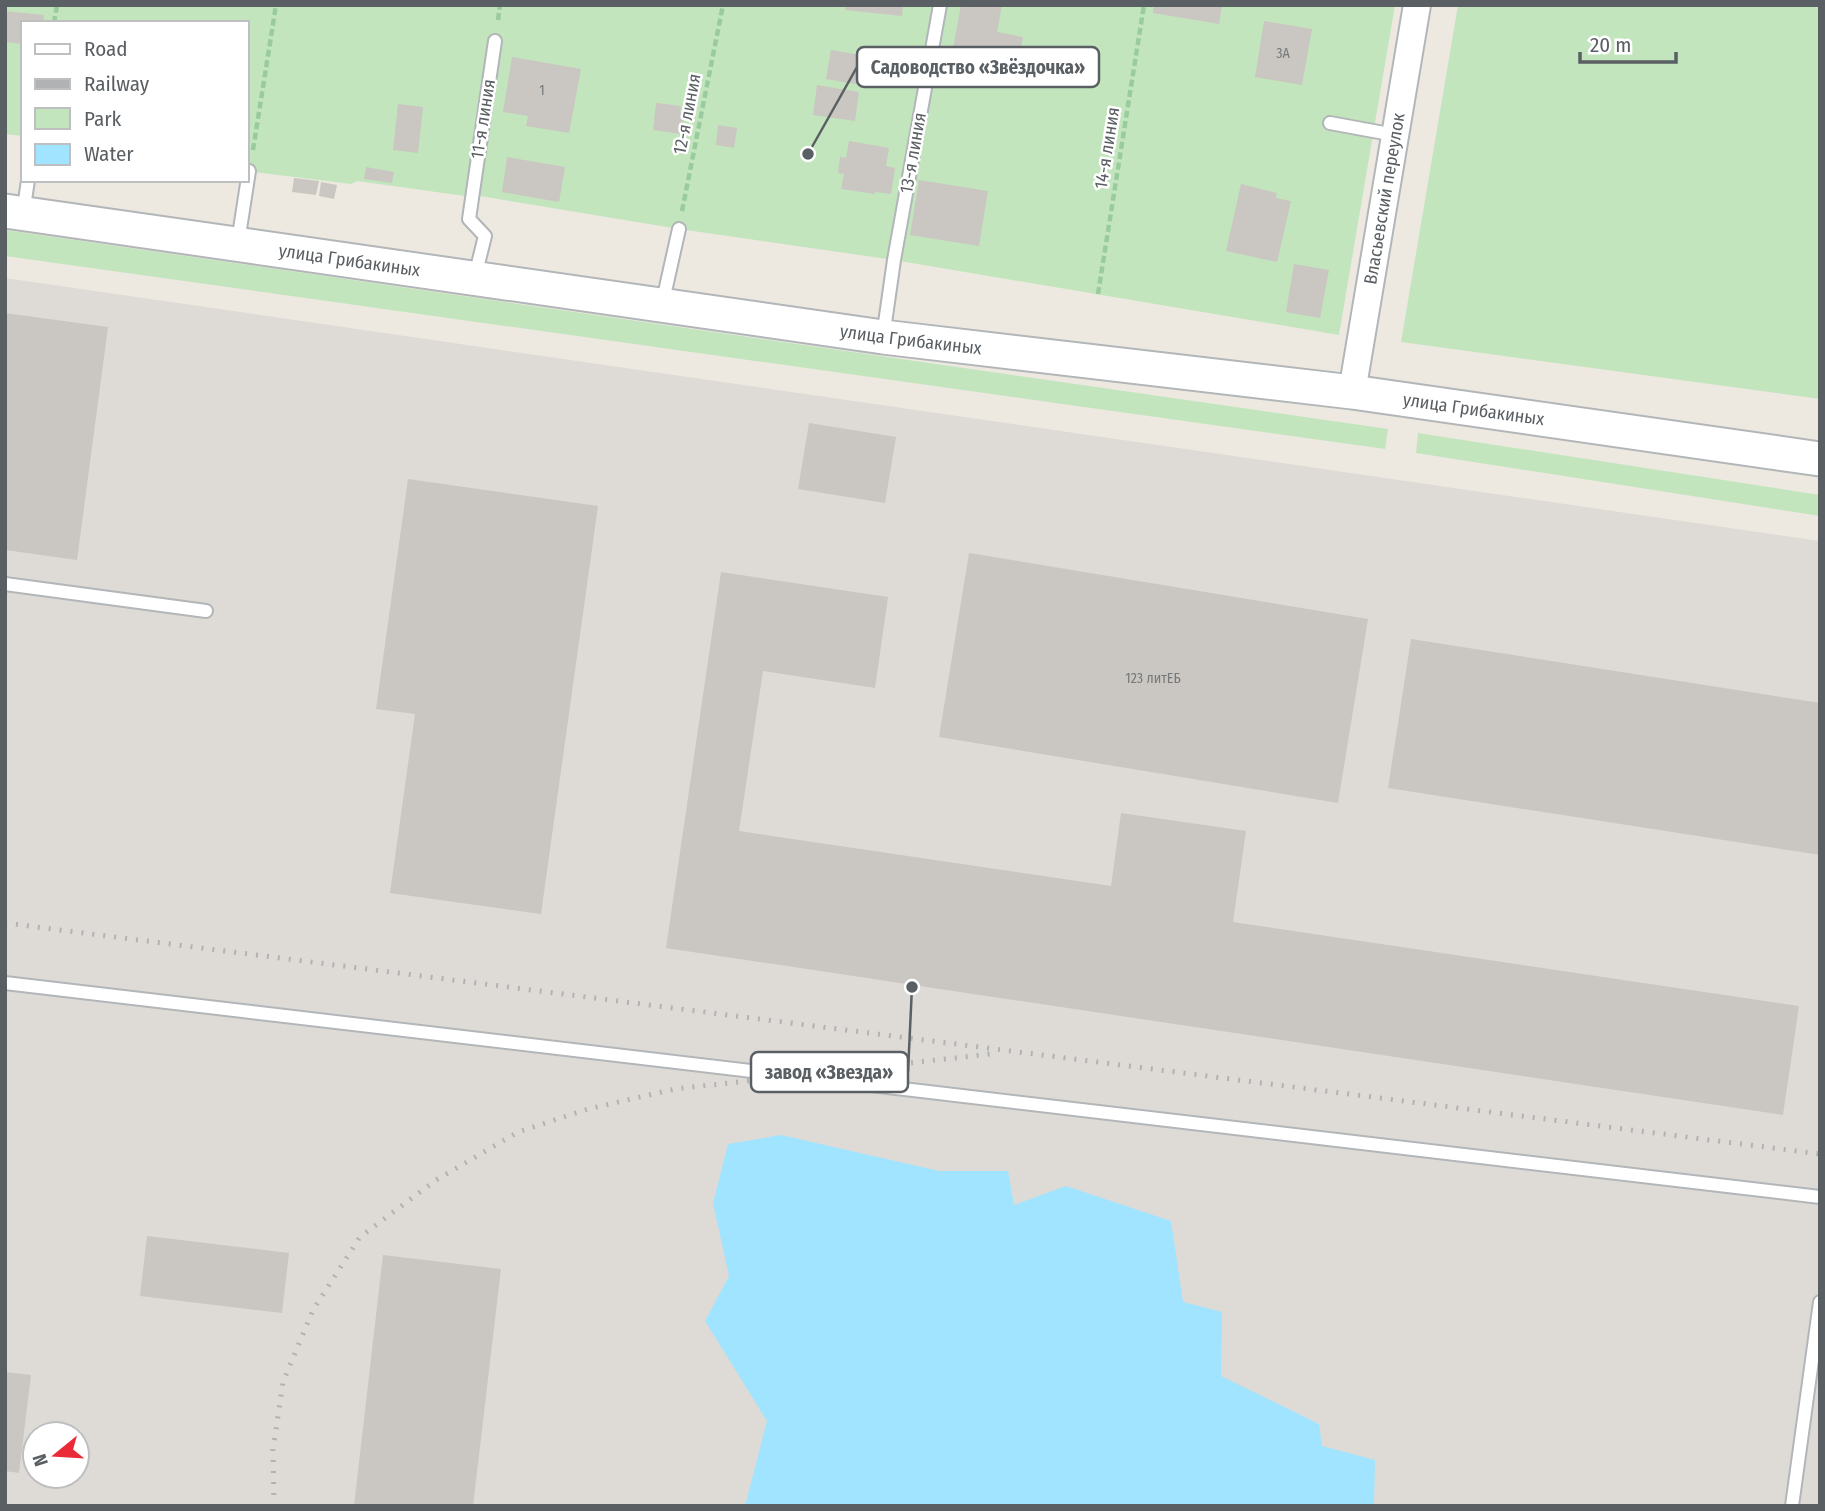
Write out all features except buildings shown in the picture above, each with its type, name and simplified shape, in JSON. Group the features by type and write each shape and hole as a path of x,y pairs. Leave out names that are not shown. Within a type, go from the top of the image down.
{"street":[{"name":"Власьевский переулок","path":"1352,392 1417,5"},
{"name":"улица Грибакиных","path":"14,213 883,337 1352,392 1820,459"}],"lane":[{"name":"13-я линия","path":"883,337 894,260 940,5"},
{"name":"11-я линия","path":"474,279 485,236 469,219 495,41"},
{"path":"1331,123 1395,135"},
{"path":"248,177 249,171"},
{"path":"14,213 27,182"},
{"path":"237,246 247,182"},
{"path":"662,306 679,229"},
{"path":"5,584 206,611"},
{"path":"5,983 1820,1197"},
{"path":"1793,1506 1820,1302"}],"path":[{"path":"249,171 276,5"},
{"name":"12-я линия","path":"679,229 723,5"},
{"name":"14-я линия","path":"1098,294 1144,5"}],"shaded area":[{"path":"5,278 1820,541 1820,1506 5,1506"}],"green space":[{"path":"5,5 1395,5 1339,335 894,260 679,229 480,196 248,171 248,21 21,21 21,136 5,134"},
{"path":"1458,5 1820,5 1820,399 1401,342"},
{"path":"5,230 1388,429 1385,449 5,256"},
{"path":"1418,433 1820,495 1820,516 1416,453"}],"water":[{"path":"781,1135 939,1171 1008,1171 1014,1205 1066,1186 1171,1221 1183,1302 1222,1312 1221,1376 1319,1424 1322,1446 1375,1460 1374,1506 745,1506 767,1421 705,1321 729,1276 713,1203 728,1144"}],"railway":[{"path":"5,923 1820,1154"},
{"path":"274,1506 273,1450 283,1382 313,1310 360,1237 436,1180 518,1132 588,1109 675,1089 990,1054"}],"place":[{"name":"Садоводство «Звёздочка»","path":"808,154"},
{"name":"завод «Звезда»","path":"912,987"}]}
